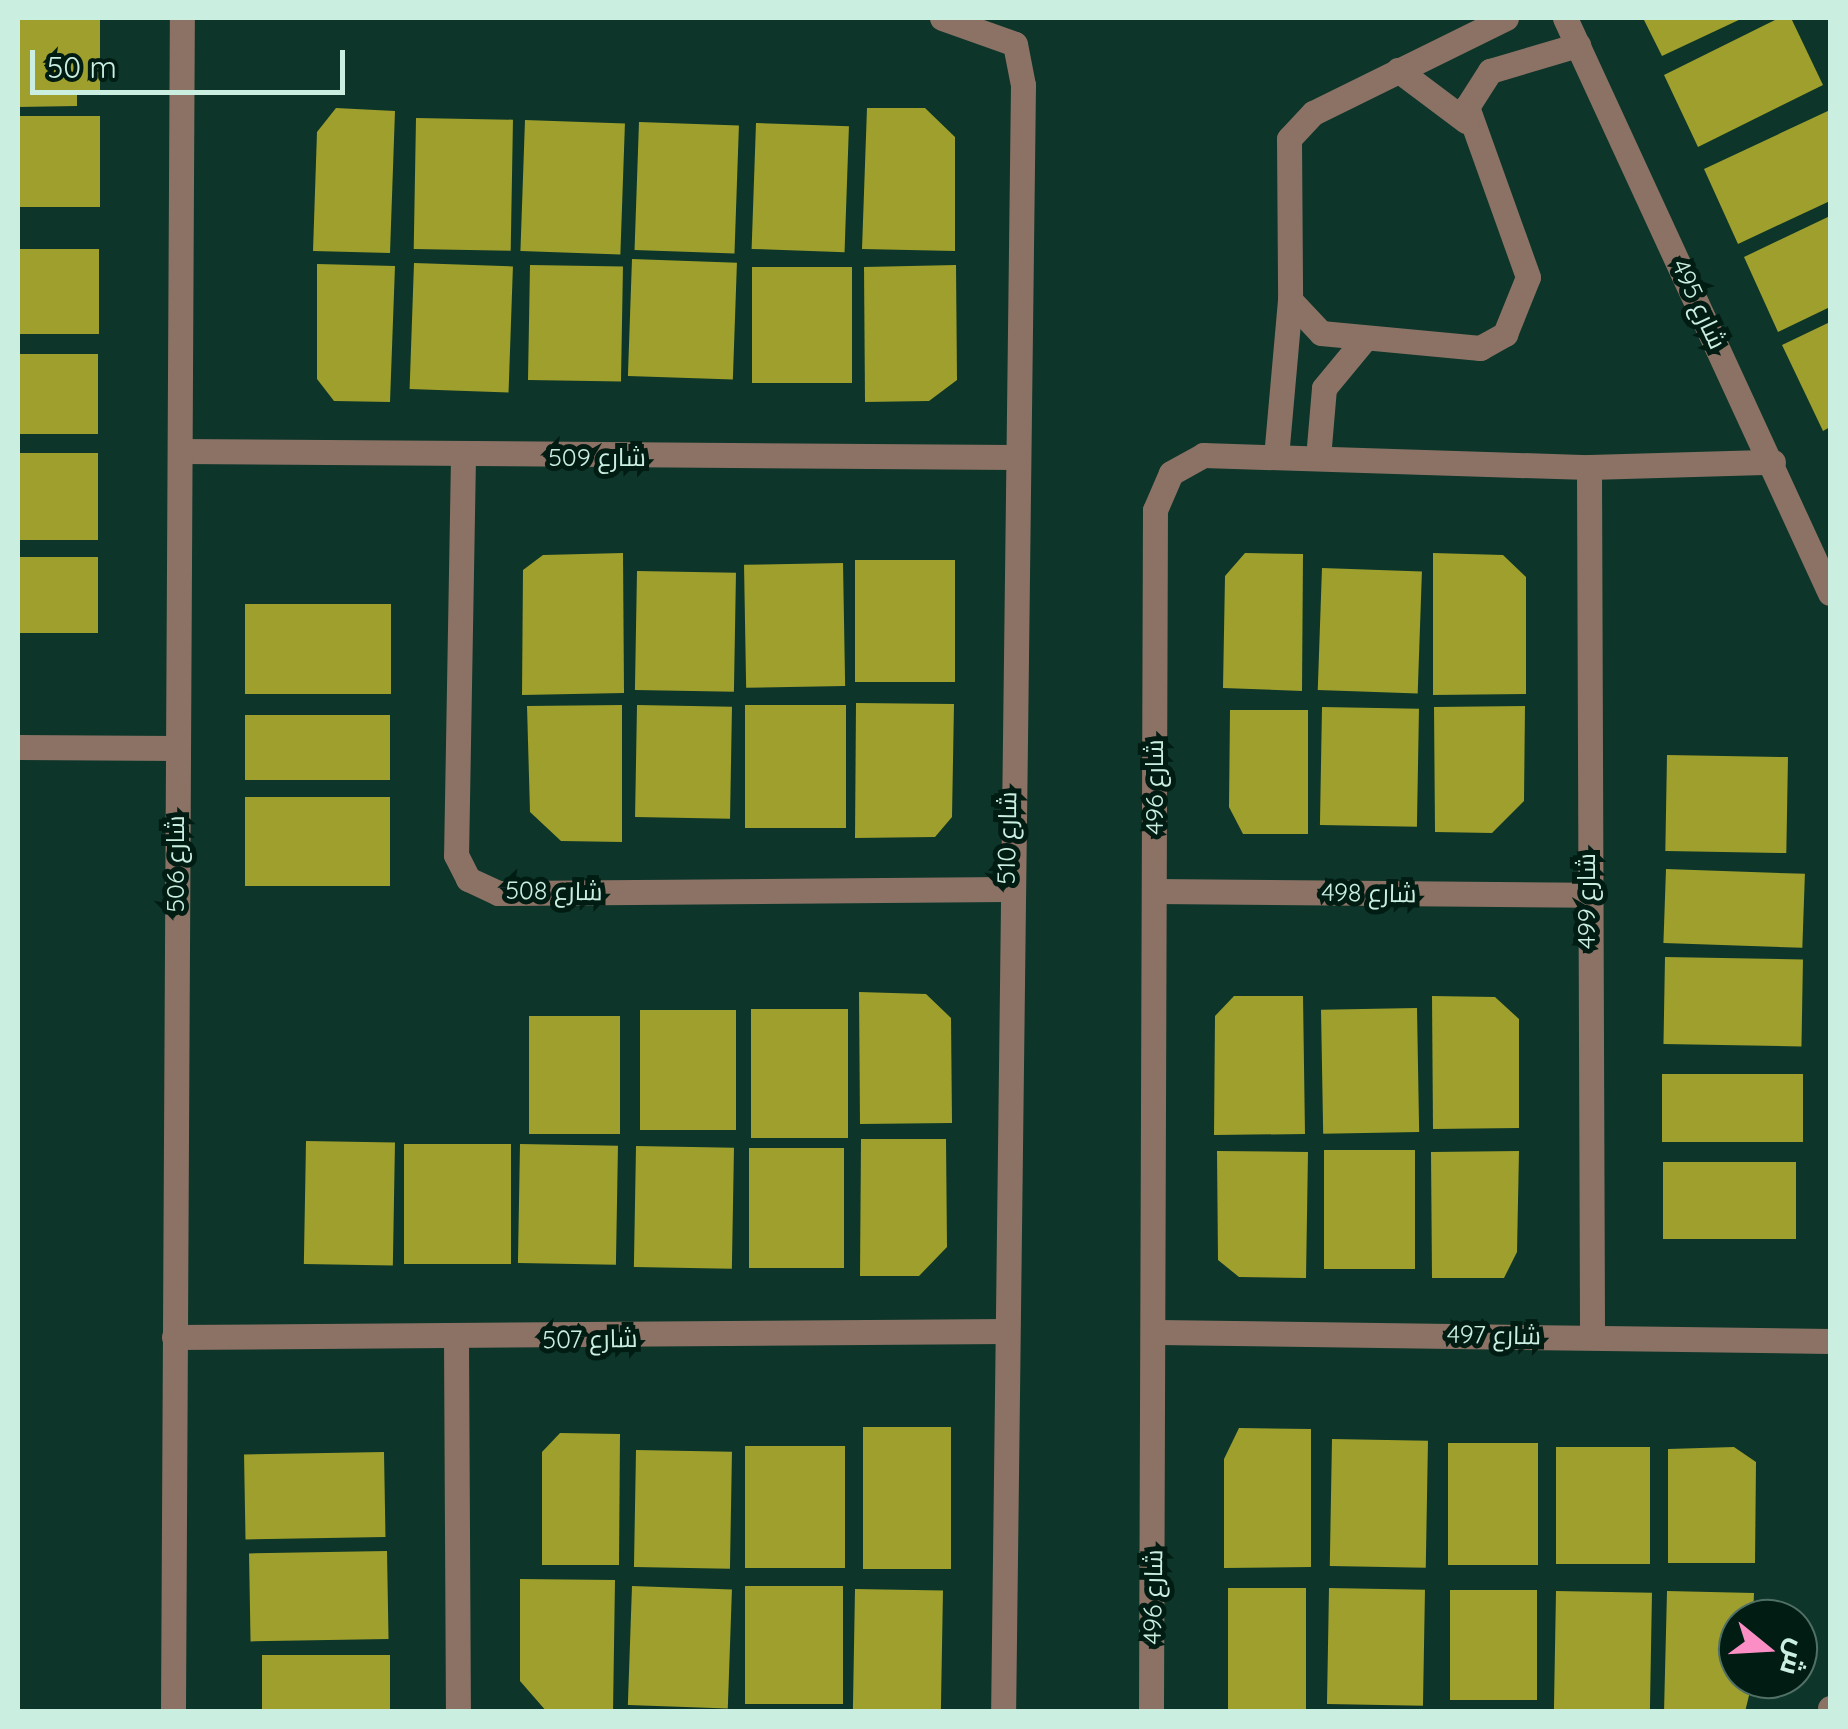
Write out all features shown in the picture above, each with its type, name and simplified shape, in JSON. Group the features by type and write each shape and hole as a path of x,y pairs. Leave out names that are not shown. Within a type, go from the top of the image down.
{"street":[{"name":"شارع 506","path":"174,1712 182,18"},
{"name":"شارع 510","path":"946,18 1015,44 1023,85 1006,889 1003,1712"},
{"path":"1276,457 1290,300 1289,140 1313,113 1506,18"},
{"name":"شارع 495","path":"1565,18 1830,592"},
{"path":"1466,121 1490,71 1578,45"},
{"path":"1290,300 1321,333 1362,342 1480,348 1522,308 1528,277 1466,121 1398,70"},
{"path":"1318,458 1324,388 1362,342"},
{"name":"شارع 509","path":"180,451 463,457 1014,456"},
{"name":"شارع 496","path":"1151,1712 1158,1332 1154,510 1171,473 1203,455 1589,467 1773,462"},
{"name":"شارع 508","path":"463,457 456,855 468,878 498,893 1006,889"},
{"name":"شارع 499","path":"1589,467 1585,895 1592,1336"},
{"path":"18,747 176,748"},
{"name":"شارع 498","path":"1154,891 1585,895"},
{"name":"شارع 507","path":"174,1338 456,1341 1006,1331"},
{"name":"شارع 497","path":"1158,1332 1830,1341"},
{"path":"456,1341 458,1712"}],"building":[{"path":"18,18 100,18 100,93 77,94 77,106 18,107"},
{"path":"1643,18 1743,18 1662,56"},
{"path":"1779,18 1791,18 1823,85 1698,147 1664,75"},
{"path":"336,108 395,111 390,253 313,251 317,132"},
{"path":"867,108 925,108 955,137 955,251 862,249"},
{"path":"1830,110 1830,201 1738,244 1704,169"},
{"path":"18,116 100,116 100,207 18,207"},
{"path":"416,118 513,120 511,251 414,249"},
{"path":"525,120 625,123 620,254 520,251"},
{"path":"639,122 739,125 734,253 635,250"},
{"path":"756,123 849,126 845,252 752,249"},
{"path":"1830,216 1830,307 1778,332 1744,257"},
{"path":"18,249 99,249 99,334 18,334"},
{"path":"632,259 737,263 733,380 628,376"},
{"path":"414,263 513,266 509,392 410,389"},
{"path":"317,264 395,266 390,402 334,401 317,379"},
{"path":"530,265 623,267 621,382 528,380"},
{"path":"956,265 957,380 929,401 865,402 864,267"},
{"path":"752,267 852,267 852,383 752,383"},
{"path":"1830,322 1830,427 1823,431 1782,345"},
{"path":"18,354 98,354 98,434 18,434"},
{"path":"18,453 98,453 98,540 18,540"},
{"path":"623,553 624,693 522,695 523,570 543,555"},
{"path":"1245,553 1303,554 1302,691 1223,688 1225,576"},
{"path":"1433,553 1503,555 1526,577 1526,694 1433,695"},
{"path":"18,557 98,557 98,633 18,633"},
{"path":"855,560 955,560 955,682 855,682"},
{"path":"843,563 845,686 746,688 744,565"},
{"path":"1322,568 1422,571 1418,693 1318,690"},
{"path":"637,571 736,573 734,692 635,690"},
{"path":"245,604 391,604 391,694 245,694"},
{"path":"856,703 954,704 952,817 935,837 855,838"},
{"path":"622,705 622,842 561,841 530,812 527,706"},
{"path":"637,705 732,707 730,819 635,817"},
{"path":"745,705 846,705 846,828 745,828"},
{"path":"1525,706 1524,801 1492,833 1435,832 1434,707"},
{"path":"1322,707 1419,709 1417,827 1320,825"},
{"path":"1230,710 1308,710 1308,834 1243,834 1229,807"},
{"path":"245,715 390,715 390,780 245,780"},
{"path":"1667,755 1788,757 1786,853 1665,851"},
{"path":"245,797 390,797 390,886 245,886"},
{"path":"1666,869 1805,874 1802,948 1663,943"},
{"path":"1665,957 1803,959 1801,1046 1663,1044"},
{"path":"859,992 926,994 951,1018 952,1123 860,1124"},
{"path":"1234,996 1303,996 1305,1134 1214,1135 1215,1016"},
{"path":"1432,996 1495,997 1519,1019 1519,1128 1433,1129"},
{"path":"1417,1008 1419,1132 1323,1134 1321,1010"},
{"path":"751,1009 848,1009 848,1138 751,1138"},
{"path":"640,1010 736,1010 736,1130 640,1130"},
{"path":"529,1016 620,1016 620,1134 529,1134"},
{"path":"1662,1074 1803,1074 1803,1142 1662,1142"},
{"path":"861,1139 946,1139 947,1247 919,1276 860,1276"},
{"path":"306,1141 395,1143 393,1266 304,1264"},
{"path":"404,1144 511,1144 511,1264 404,1264"},
{"path":"520,1144 618,1146 616,1265 518,1263"},
{"path":"636,1146 734,1148 732,1269 634,1267"},
{"path":"749,1148 844,1148 844,1268 749,1268"},
{"path":"1324,1150 1415,1150 1415,1269 1324,1269"},
{"path":"1217,1151 1308,1152 1306,1278 1239,1277 1218,1260"},
{"path":"1519,1151 1517,1252 1504,1278 1432,1278 1431,1152"},
{"path":"1663,1162 1796,1162 1796,1239 1663,1239"},
{"path":"863,1427 951,1427 951,1569 863,1569"},
{"path":"1239,1428 1311,1429 1311,1567 1224,1568 1224,1459"},
{"path":"560,1433 620,1434 619,1565 542,1565 542,1452"},
{"path":"1332,1439 1428,1441 1426,1568 1330,1566"},
{"path":"1448,1443 1538,1443 1538,1565 1448,1565"},
{"path":"745,1446 845,1446 845,1568 745,1568"},
{"path":"1556,1447 1650,1447 1650,1564 1556,1564"},
{"path":"1734,1447 1756,1462 1755,1563 1668,1563 1668,1449"},
{"path":"636,1450 732,1452 730,1569 634,1567"},
{"path":"384,1452 385,1537 246,1539 244,1454"},
{"path":"387,1551 389,1639 251,1641 249,1553"},
{"path":"520,1579 615,1580 613,1712 547,1712 520,1681"},
{"path":"632,1586 732,1589 728,1708 628,1705"},
{"path":"745,1586 843,1586 843,1704 745,1704"},
{"path":"1228,1588 1306,1588 1306,1711 1228,1711"},
{"path":"1329,1588 1425,1590 1423,1706 1327,1704"},
{"path":"855,1589 943,1591 941,1712 853,1712"},
{"path":"1450,1590 1537,1590 1537,1700 1450,1700"},
{"path":"1556,1591 1652,1593 1650,1712 1554,1712"},
{"path":"1667,1591 1754,1593 1754,1599 1718,1599 1718,1699 1748,1699 1745,1712 1664,1712"},
{"path":"262,1655 390,1655 390,1712 262,1712"}]}
